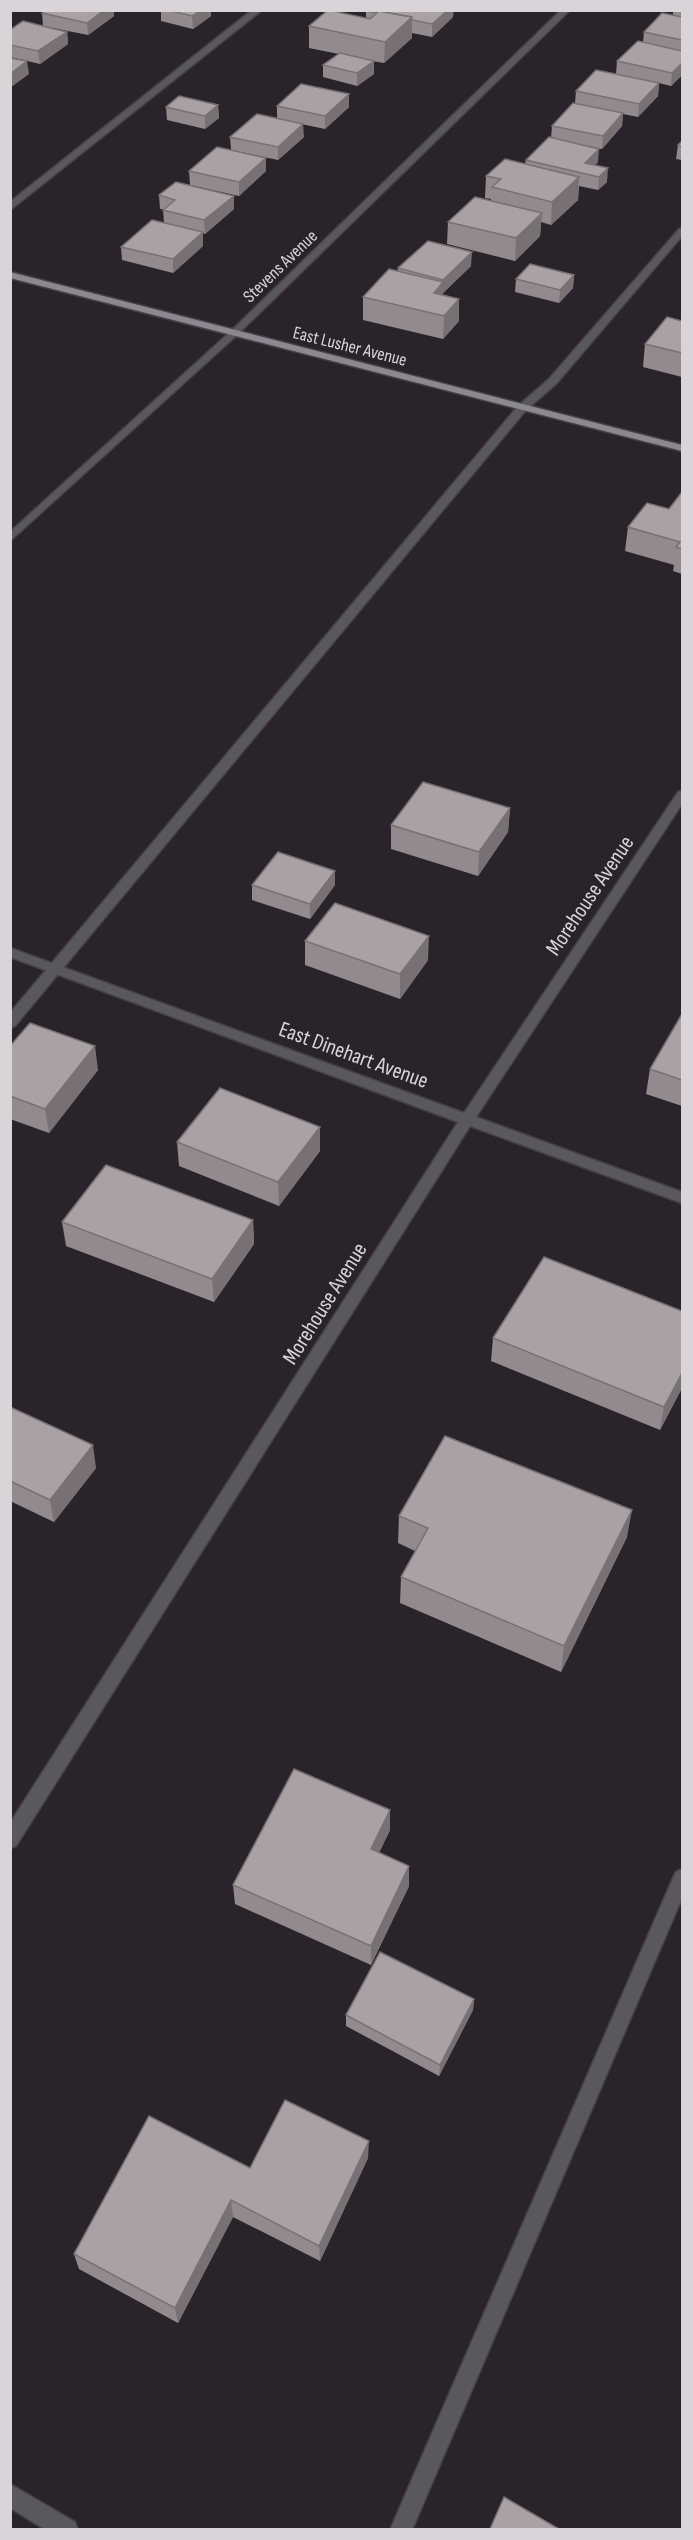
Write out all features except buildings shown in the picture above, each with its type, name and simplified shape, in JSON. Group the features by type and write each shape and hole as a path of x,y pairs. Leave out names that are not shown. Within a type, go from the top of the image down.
{"main road":[{"name":"East Lusher Avenue","path":"10,275 682,448"}],"street":[{"path":"10,207 258,10"},
{"name":"Stevens Avenue","path":"10,538 234,333 566,10"},
{"path":"10,1023 522,408 553,381 682,231"},
{"name":"Morehouse Avenue","path":"10,1840 468,1118 682,795"},
{"name":"East Dinehart Avenue","path":"10,952 682,1198"},
{"path":"402,2529 682,1878"},
{"path":"10,2495 67,2529"}]}
